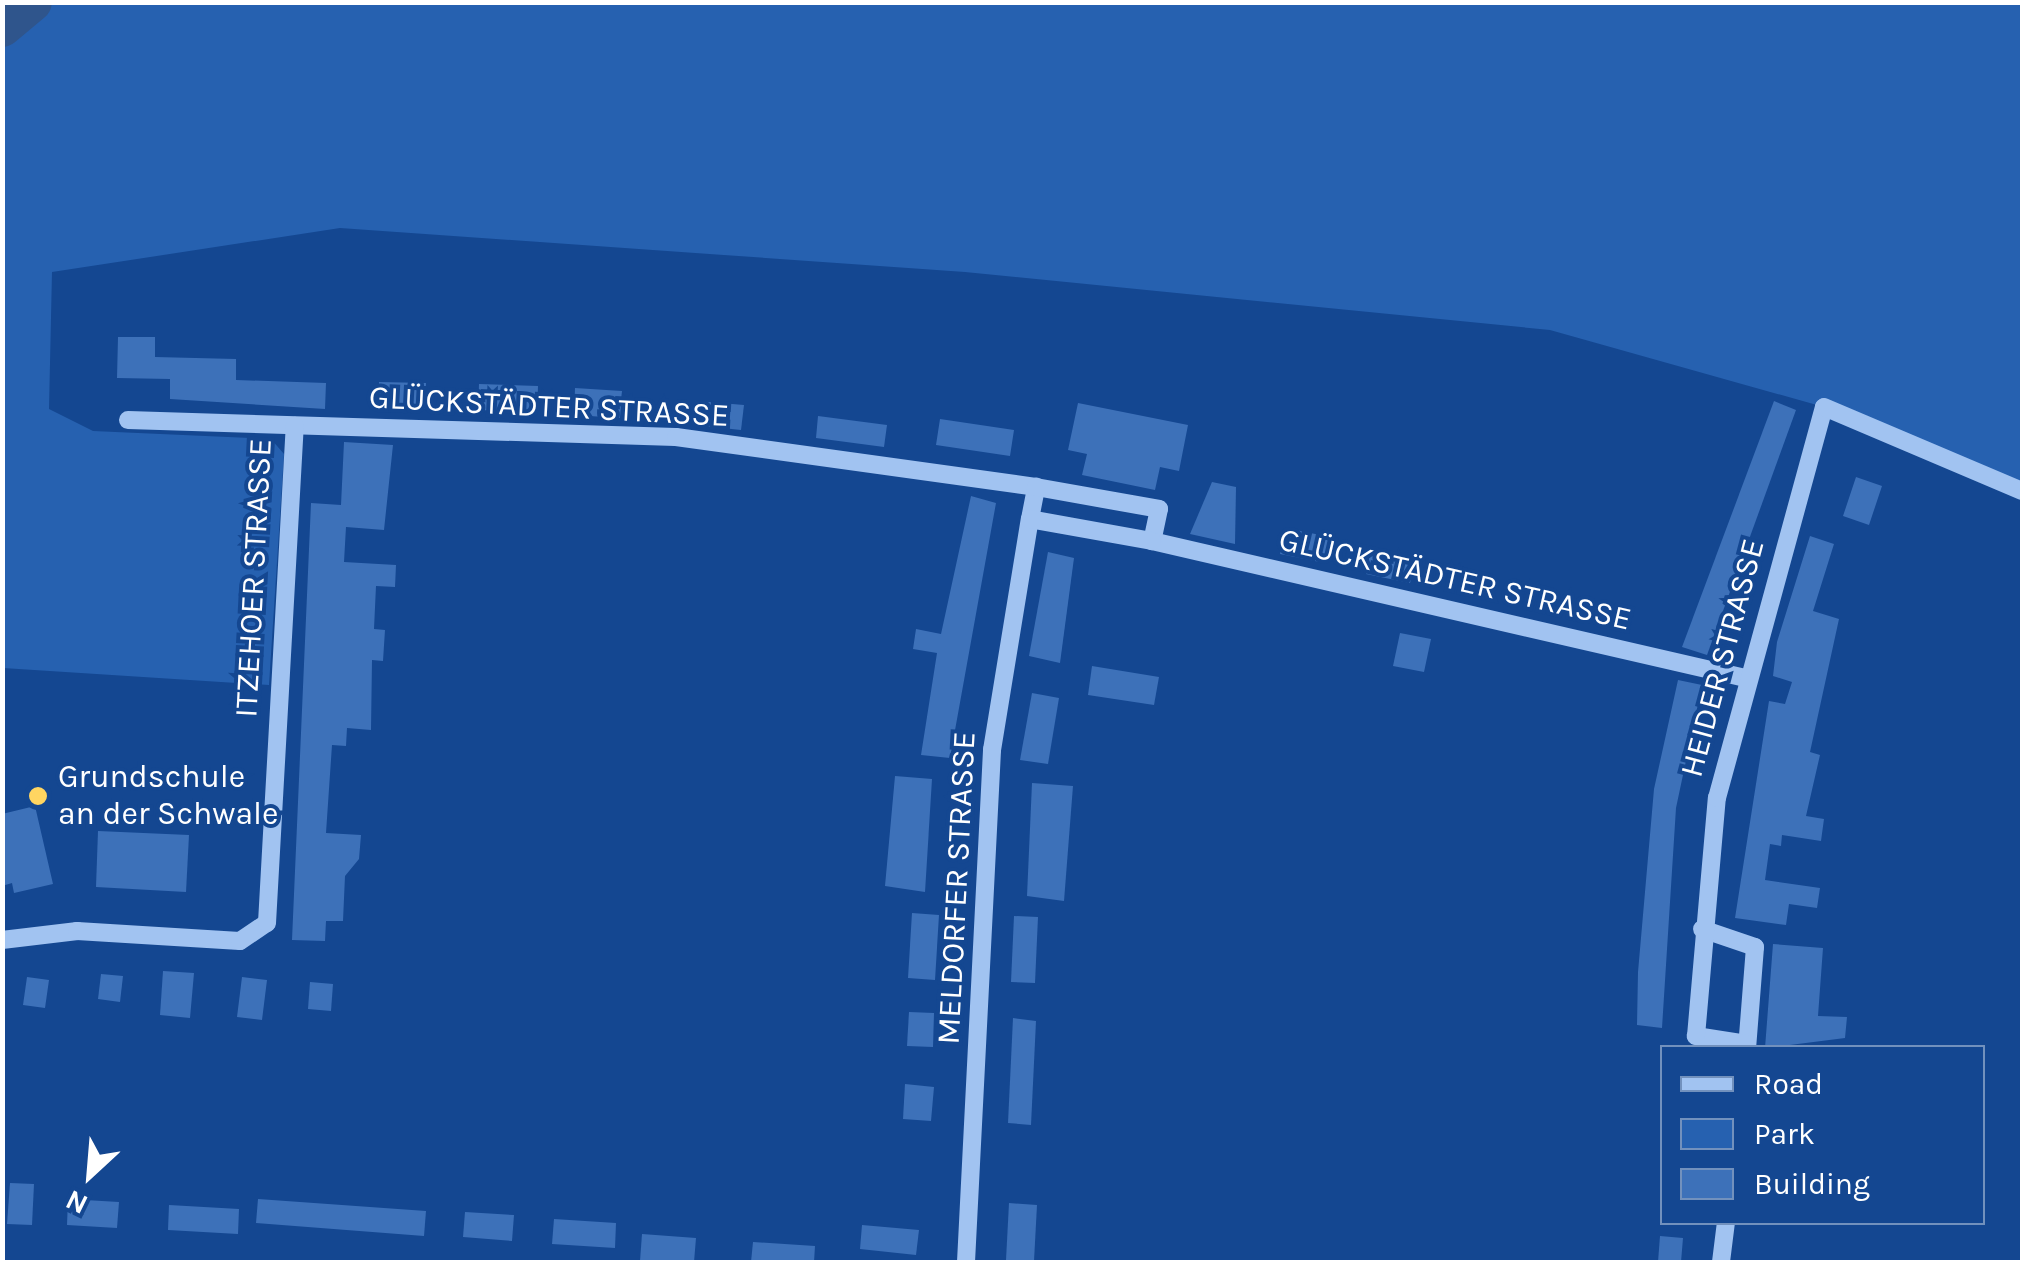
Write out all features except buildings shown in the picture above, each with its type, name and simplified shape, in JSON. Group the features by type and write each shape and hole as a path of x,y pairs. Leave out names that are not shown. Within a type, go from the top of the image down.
{"street":[{"name":"HEIDER STRASSE","path":"1742,1045 1696,1036 1702,929 1717,798 1745,678 1824,406 2022,491"},
{"name":"ITZEHOER STRASSE","path":"2,940 77,931 240,941 267,924 295,426 128,420"},
{"name":"GLÜCKSTÄDTER STRASSE","path":"295,426 676,437 1036,486 1159,509 1152,541"},
{"path":"1030,520 1036,486"},
{"name":"GLÜCKSTÄDTER STRASSE","path":"1030,520 1152,541 1745,678"},
{"name":"MELDORFER STRASSE","path":"966,1262 992,750 1030,520"},
{"name":"HEIDER STRASSE","path":"1702,929 1755,948 1747,1045"},
{"path":"1722,1262 1726,1225"}],"green space":[{"path":"2,3 2022,3 2022,491 1824,407 1550,330 965,272 340,228 52,272 49,409 93,431 271,439 284,454 269,685 3,668"}],"waterway":[{"path":"2,27 32,2"}],"place":[{"name":"Grundschule an der Schwale","path":"38,796"}]}
